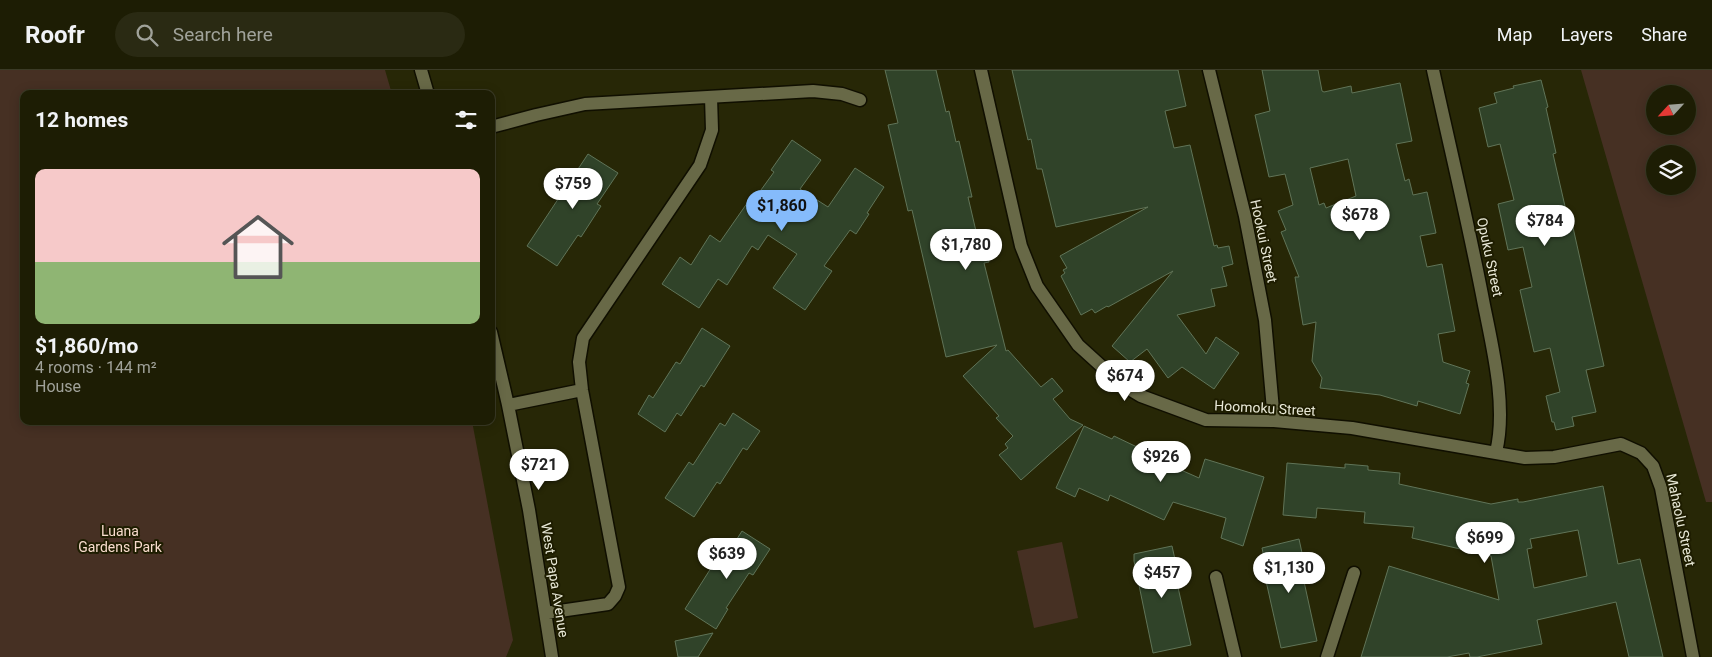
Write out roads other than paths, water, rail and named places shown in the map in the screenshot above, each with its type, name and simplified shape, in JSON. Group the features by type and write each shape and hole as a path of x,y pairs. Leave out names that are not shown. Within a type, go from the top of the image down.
{"street":[{"path":"421,70 427,90"},
{"name":"Hoomoku Street","path":"981,70 1021,246 1037,286 1078,345 1122,384 1141,396 1206,420 1274,421 1352,428 1496,452"},
{"name":"Hookui Street","path":"1209,70 1244,216 1266,320 1274,421"},
{"name":"Opuku Street","path":"1433,70 1476,261 1498,377 1500,437 1496,452"},
{"path":"495,126 585,104 813,91 842,94 860,100"},
{"path":"546,613 608,604 615,596 619,587 582,390 579,362 583,338 700,166 712,130 712,97"},
{"name":"West Papa Avenue","path":"495,349 529,510 552,657"},
{"path":"508,405 582,390"},
{"name":"Mahaolu Street","path":"1496,452 1526,458 1554,457 1621,444 1642,453 1653,466 1661,488 1693,657"},
{"path":"1328,657 1354,573"},
{"path":"1216,577 1235,657"}],"park label":[{"name":"Luana Gardens Park","path":"120,540"}]}
